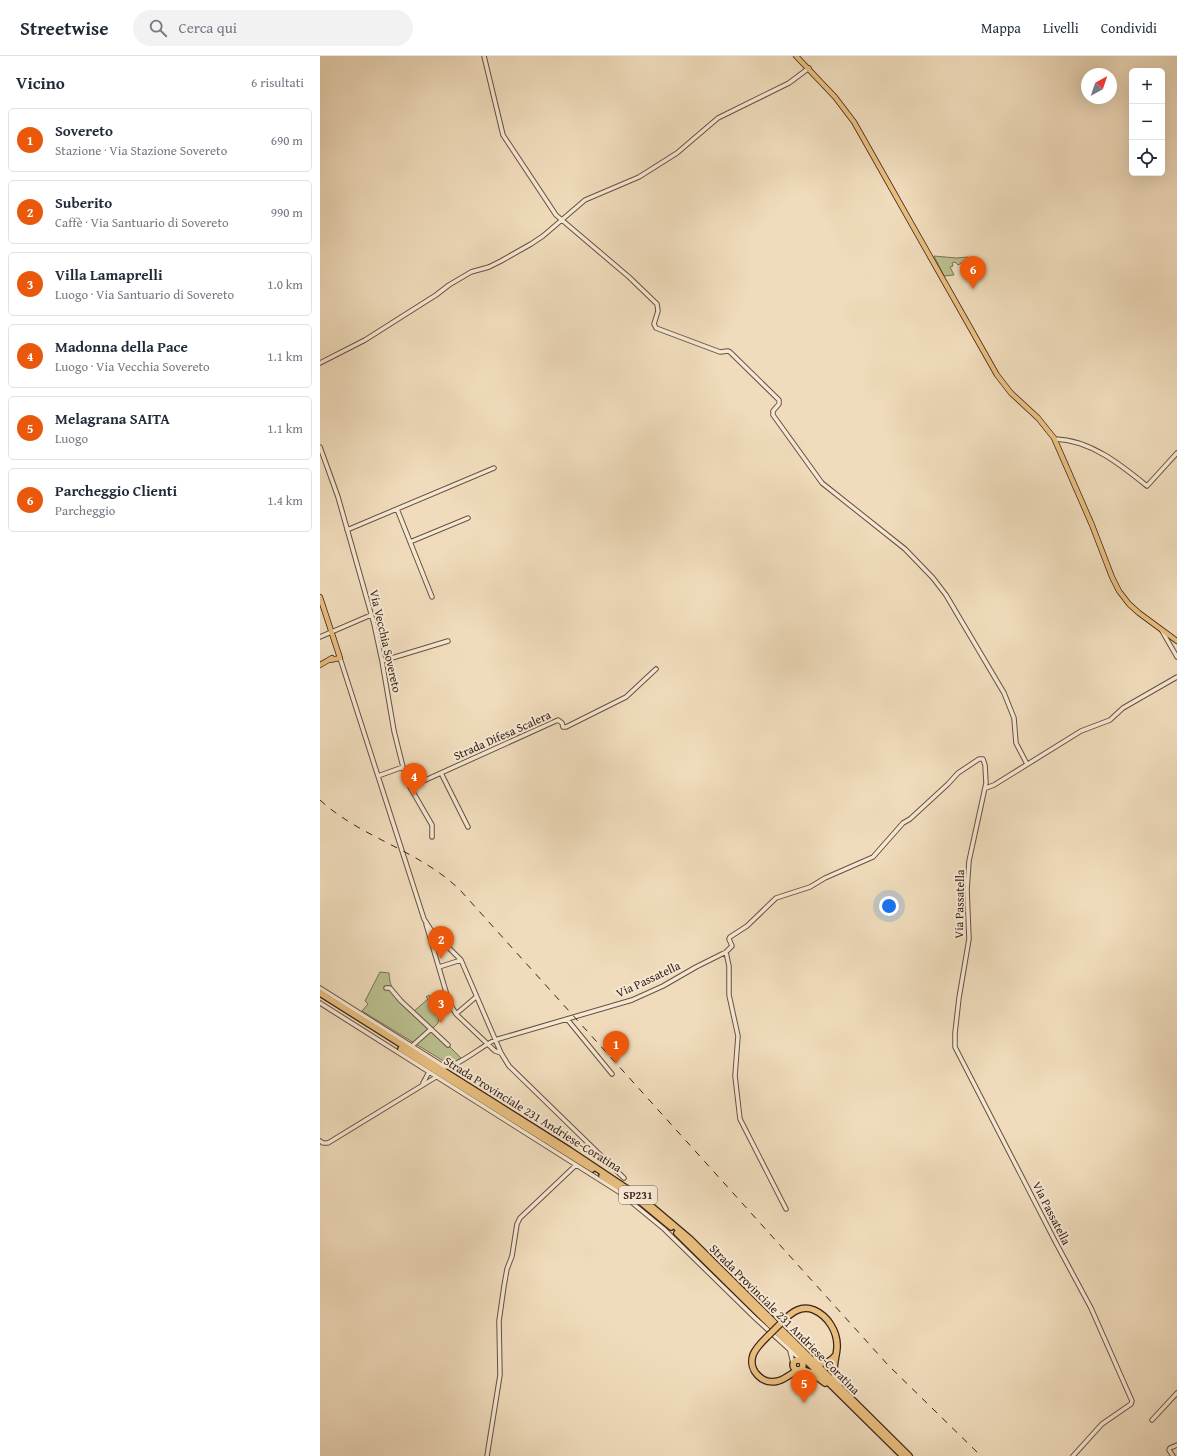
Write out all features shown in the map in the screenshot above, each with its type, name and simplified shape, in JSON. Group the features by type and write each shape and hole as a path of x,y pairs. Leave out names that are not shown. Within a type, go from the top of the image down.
{"highway":[{"name":"Strada Provinciale 231 Andriese-Coratina","path":"320,993 569,1150 644,1200 690,1240 909,1456"},
{"name":"Strada Provinciale 231 Andriese-Coratina","path":"320,998 594,1171 642,1203 667,1223 687,1242 903,1456"},
{"name":"SP231","path":"848,1401 814,1374 796,1367 779,1381 768,1381 760,1378 754,1369 752,1359 754,1352 791,1313 800,1309 811,1309 819,1312 828,1320 834,1331 837,1344 833,1368 836,1380 868,1415"},
{"name":"SP231","path":"790,1339 819,1362 829,1362 835,1356"},
{"path":"796,1367 803,1365 802,1361"}],"main road":[{"path":"798,57 835,97 854,122 997,375 1011,393 1038,418 1055,439 1119,591 1129,604 1177,642"},
{"path":"320,597 339,655 320,665"}],"street":[{"path":"484,56 502,134 553,212 629,277 657,304 658,308 654,324 656,328 720,352 730,352 779,400 779,404 773,412 773,415 822,483 901,546 933,578 946,595 1004,693 1014,718 1016,743 1027,764"},
{"path":"320,363 365,340 471,272 489,267 531,244 543,236 585,200 639,177 677,153 718,118 789,83 808,68"},
{"path":"1055,439 1068,439 1086,445 1127,470 1147,486 1177,453"},
{"name":"Via Vecchia Sovereto","path":"320,447 338,497 371,615 382,661 394,731 403,767 410,787 432,825 432,838"},
{"path":"347,530 494,468"},
{"path":"397,509 432,597"},
{"path":"410,542 468,518"},
{"path":"320,637 371,615"},
{"path":"1162,631 1177,657"},
{"path":"382,661 448,641"},
{"path":"339,655 449,1002 456,1014 495,1051 501,1053"},
{"name":"Strada Difesa Scalera","path":"410,787 558,720 562,723 563,727 566,727 626,697 656,670"},
{"path":"986,788 994,785 1081,732 1110,720 1123,708 1177,677"},
{"name":"Via Passatella","path":"412,1046 444,1066 449,1067 495,1040 632,1000 663,986 726,952 732,946 729,939 730,937 747,926 776,898 810,887 825,878 873,857 903,823 910,819 966,766 981,758 985,765 986,788 969,861 967,890 969,939 959,998 955,1047 1091,1308 1132,1401 1131,1404 1102,1424 1073,1456"},
{"path":"378,776 403,767"},
{"path":"441,773 468,827"},
{"path":"425,923 460,960 501,1053 509,1066 624,1178"},
{"path":"726,952 729,966 729,995 738,1036 735,1076 740,1119 786,1209"},
{"path":"439,967 460,960"},
{"path":"320,988 412,1046 431,1029"},
{"path":"386,988 390,988 401,1001 448,1045"},
{"path":"456,1014 476,997"},
{"path":"320,1003 619,1192 664,1229 755,1318 802,1361"},
{"path":"567,1019 612,1074"},
{"path":"422,1084 429,1072"},
{"path":"320,1141 322,1143 328,1143 422,1084 436,1077"},
{"path":"487,1456 500,1375 499,1321 504,1286 512,1256 517,1224 520,1218 576,1165"},
{"path":"788,1348 796,1367"},
{"path":"1152,1420 1177,1393"},
{"path":"1173,1456 1169,1450 1177,1445"}],"green space":[{"path":"934,256 956,258 968,257 969,259 958,265 955,262 952,263 953,266 950,267 954,275 944,276"},
{"path":"380,972 389,973 391,986 396,995 413,1012 428,999 426,997 429,995 434,1008 448,1006 447,1012 438,1020 439,1022 432,1029 461,1058 450,1065 362,1011 368,1004 365,1001"}],"railway":[{"path":"320,800 353,824 427,864 460,890 888,1365 981,1456"}],"place":[{"name":"Parcheggio Clienti","path":"973,289"},
{"name":"Madonna della Pace","path":"414,796"},
{"name":"Suberito","path":"441,959"},
{"name":"Villa Lamaprelli","path":"441,1023"},
{"name":"Sovereto","path":"616,1064"},
{"name":"Melagrana SAITA","path":"804,1403"}]}
